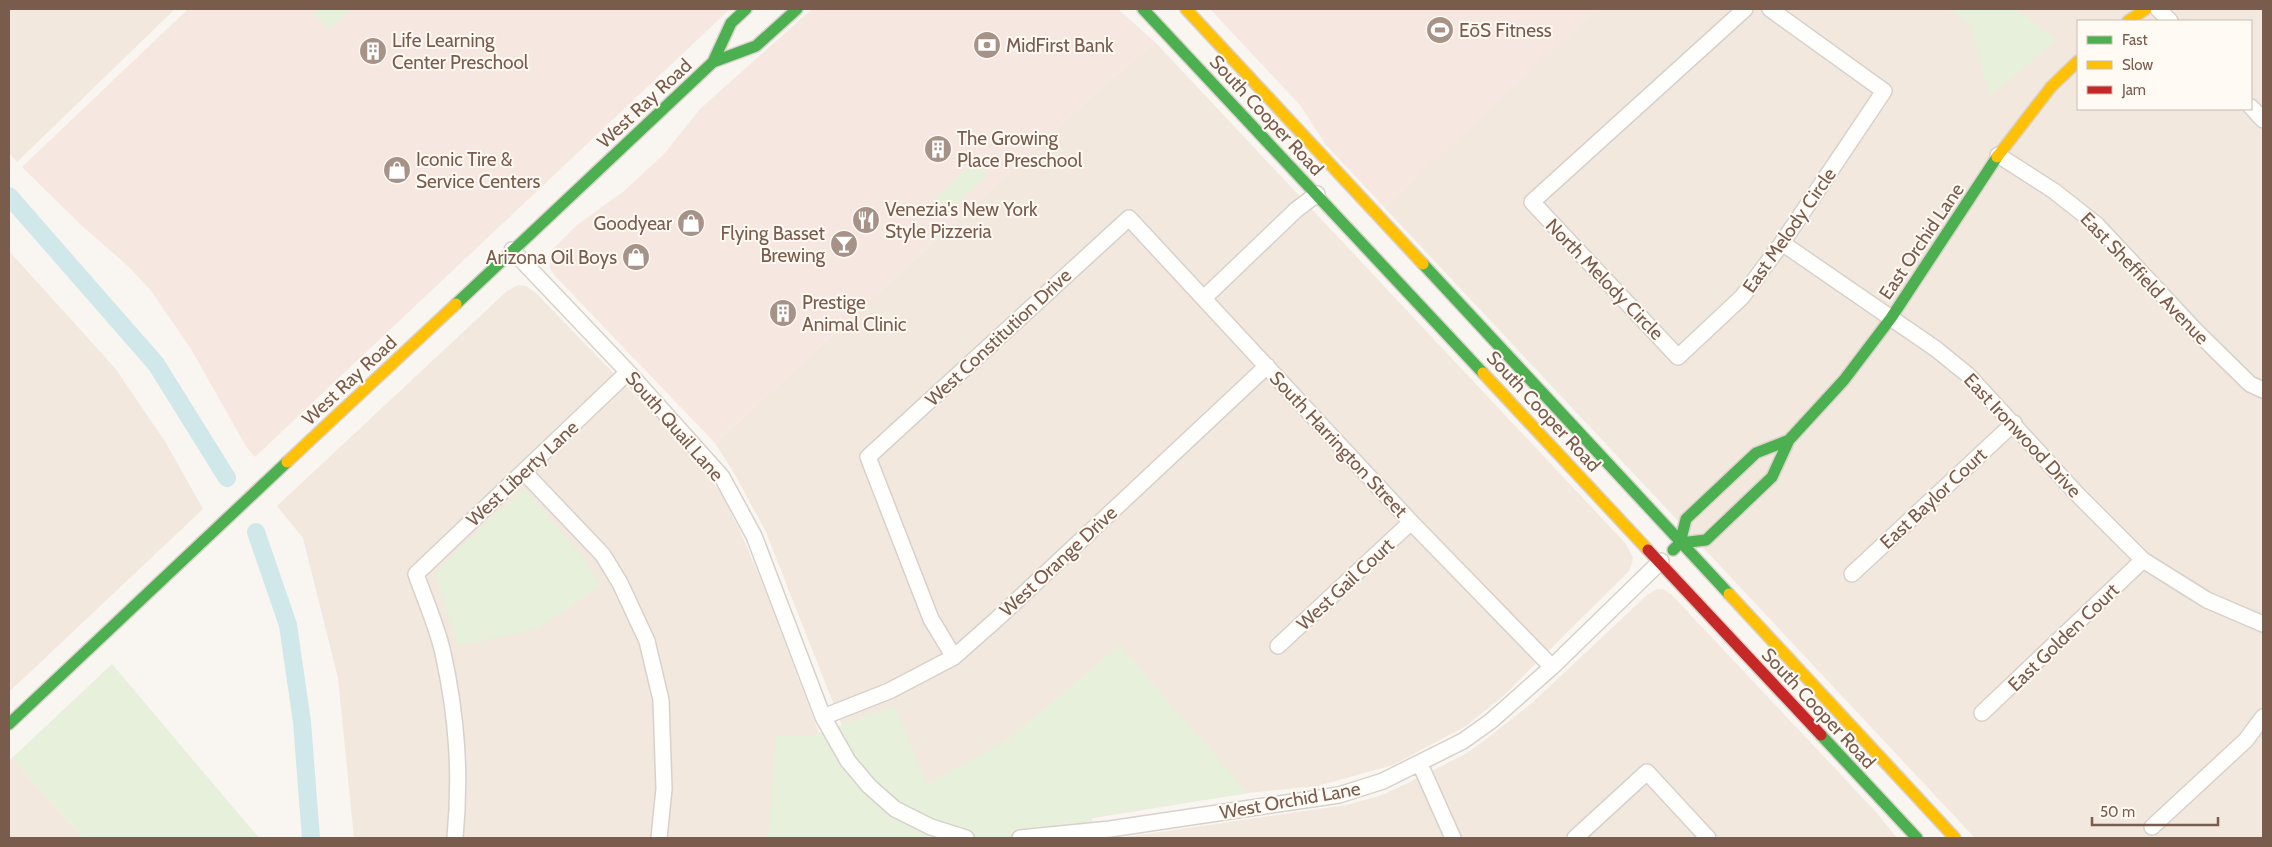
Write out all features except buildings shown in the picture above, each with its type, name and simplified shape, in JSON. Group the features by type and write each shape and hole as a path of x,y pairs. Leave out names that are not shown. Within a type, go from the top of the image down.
{"main road":[{"name":"West Ray Road","path":"9,724 713,62 731,23 746,9"},
{"name":"West Ray Road","path":"713,62 756,46 797,9"},
{"name":"South Cooper Road","path":"1143,9 1661,561 1824,741 1917,838"},
{"name":"South Cooper Road","path":"1186,9 1955,838"},
{"path":"2130,20 2146,9"},
{"name":"East Orchid Lane","path":"1790,440 1756,453 1686,519 1680,543 1706,540 1772,477 1790,440 1844,380 1891,318 1948,234 1998,154 2050,86 2077,62"},
{"path":"1317,194 1340,174"},
{"path":"1661,561 1680,543"}],"street":[{"name":"North Melody Circle","path":"1678,357 1532,202 1744,9"},
{"name":"East Melody Circle","path":"1678,357 1742,297 1782,243 1884,91 1770,9"},
{"path":"2158,9 2169,20"},
{"path":"2252,108 2263,120"},
{"name":"East Sheffield Avenue","path":"1998,154 2054,190 2097,225 2195,330 2250,384 2263,390"},
{"path":"1204,298 1296,210 1317,194"},
{"name":"South Harrington Street","path":"1129,218 1411,522 1552,667"},
{"name":"West Constitution Drive","path":"954,656 932,619 868,457 1129,218"},
{"name":"East Ironwood Drive","path":"1782,243 1968,374 2078,495 2144,560 2207,600 2263,624"},
{"name":"South Quail Lane","path":"512,250 628,372 709,460 722,477 754,536 823,717"},
{"name":"West Orange Drive","path":"823,717 889,691 954,656 997,620 1267,366"},
{"name":"West Liberty Lane","path":"455,838 460,790 457,728 442,651 416,574 628,372"},
{"name":"East Baylor Court","path":"1852,574 2014,423"},
{"path":"524,472 603,554 620,583 647,642 661,700 664,789 659,838"},
{"name":"West Gail Court","path":"1278,646 1411,522"},
{"name":"East Golden Court","path":"1982,713 2144,560"},
{"name":"West Orchid Lane","path":"1020,838 1110,834 1338,795 1383,781 1420,764 1462,741 1490,721 1552,667 1661,561"},
{"path":"823,717 848,762 869,786 895,809 931,827 966,838"},
{"path":"2152,827 2246,740 2263,717"},
{"path":"1420,764 1454,838"},
{"path":"1575,838 1647,772 1708,838"}],"shaded area":[{"path":"9,9 175,9 17,162 9,153"},
{"path":"188,9 730,9 255,457 247,448 191,349 152,292 129,267 80,224 22,167"},
{"path":"812,9 1118,9 1155,42 1093,95 715,443 556,277 550,269 550,252 577,225 624,191 664,154 700,109"},
{"path":"1210,9 1598,9 1384,207 1326,145 1300,105"},
{"path":"1596,9 2263,9 2263,838 1975,838 1384,207"},
{"path":"1155,42 1625,543 1633,557 1632,563 1629,571 1502,697 1466,726 1393,765 1317,786 1248,793 1050,825 970,827 848,741 766,532 734,473 715,443 1093,95"},
{"path":"9,251 115,368 166,443 203,509 9,692"},
{"path":"518,285 526,286 536,293 686,448 719,490 741,533 762,583 825,749 927,838 354,838 338,678 303,538 277,506 507,291"},
{"path":"1657,589 1663,589 1671,594 1876,812 1897,838 1119,838 1346,805 1379,796 1406,784 1467,753 1490,736 1532,703 1648,594"},
{"path":"12,758 83,838 9,838 9,761"}],"green space":[{"path":"314,9 351,9 329,30 315,15"},
{"path":"1949,9 2016,9 2056,40 1990,96 1969,23"},
{"path":"974,161 988,175 946,214 933,199"},
{"path":"524,488 581,555 601,585 537,629 458,646 434,573"},
{"path":"1120,645 1248,793 1092,817 1094,838 768,838 776,736 813,735 895,706 927,784 1004,742"},
{"path":"112,664 259,838 83,838 12,758"}],"waterway":[{"path":"9,196 156,364 227,478"},
{"path":"256,532 288,625 302,722 311,838"}],"traffic: fast":[{"path":"456,304 713,62 731,23 746,9"},
{"path":"713,62 756,46 797,9"},
{"path":"1143,9 1483,373"},
{"path":"1680,543 1706,540 1772,477 1789,440 1844,380 1891,318 1997,157"},
{"path":"1423,264 1729,594"},
{"path":"1673,550 1680,543 1686,519 1756,453 1789,440"},
{"path":"9,724 287,462"},
{"path":"1821,735 1917,838"}],"traffic: slow":[{"path":"1186,9 1423,264"},
{"path":"2130,20 2146,9"},
{"path":"1997,157 2051,87 2077,62"},
{"path":"287,462 456,304"},
{"path":"1483,373 1648,550"},
{"path":"1729,594 1955,838"}],"traffic: jam":[{"path":"1648,550 1821,735"}],"place":[{"name":"EōS Fitness","path":"1440,30"},
{"name":"MidFirst Bank","path":"987,45"},
{"name":"Life Learning Center Preschool","path":"373,51"},
{"name":"The Growing Place Preschool","path":"938,149"},
{"name":"Iconic Tire & Service Centers","path":"397,170"},
{"name":"Venezia's New York Style Pizzeria","path":"866,220"},
{"name":"Goodyear","path":"691,223"},
{"name":"Flying Basset Brewing","path":"844,244"},
{"name":"Arizona Oil Boys","path":"636,257"},
{"name":"Prestige Animal Clinic","path":"783,313"}]}
